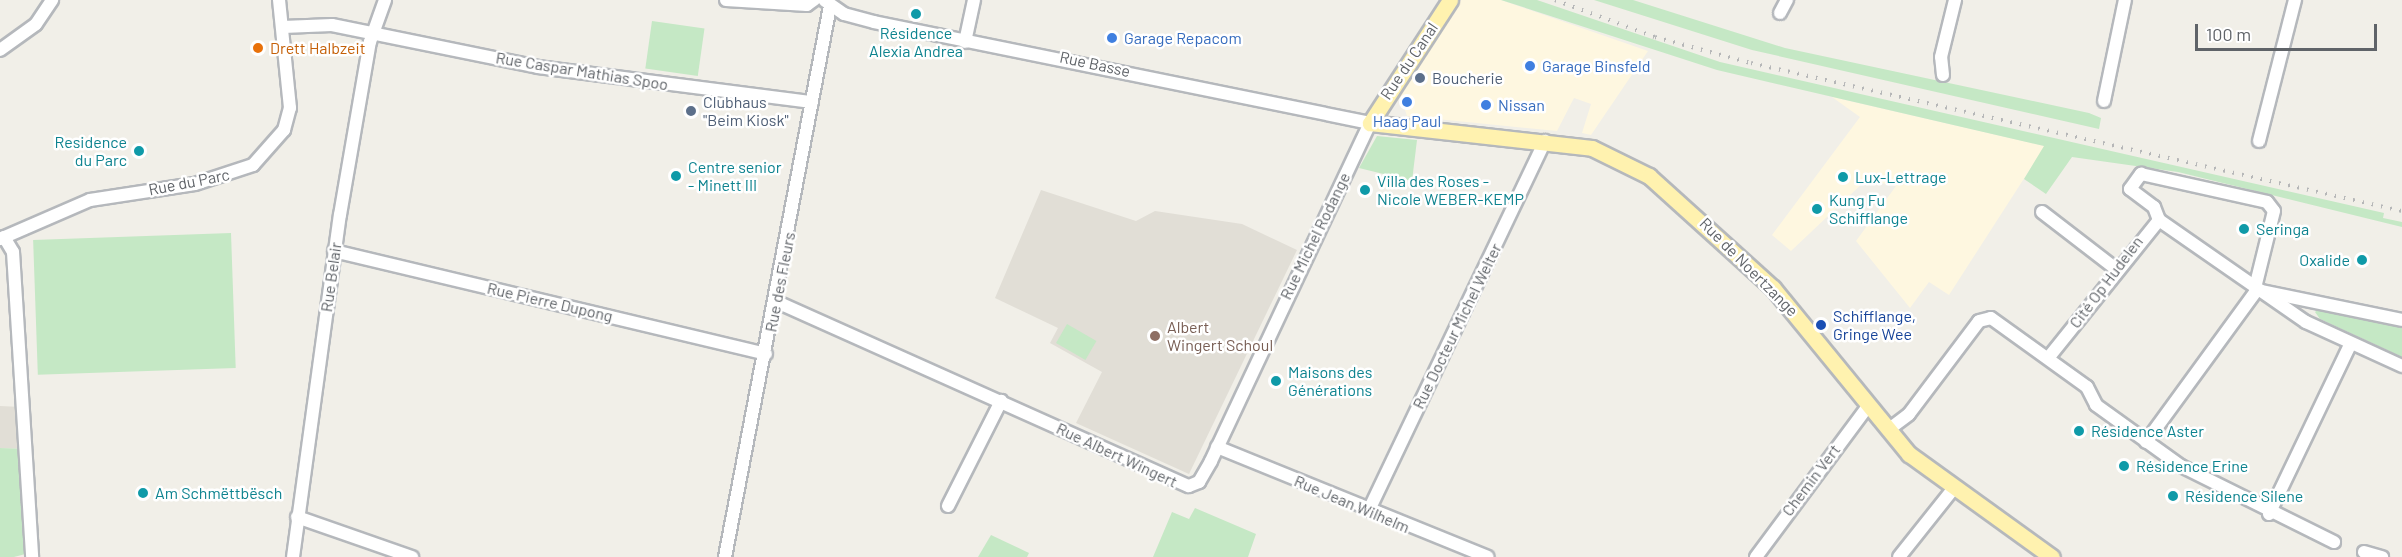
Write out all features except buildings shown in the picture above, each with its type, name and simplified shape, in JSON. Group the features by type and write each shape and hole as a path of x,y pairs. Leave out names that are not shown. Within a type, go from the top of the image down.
{"main road":[{"name":"Rue du Canal","path":"1370,123 1450,0"},
{"name":"Rue de Noertzange","path":"1370,123 1545,141 1614,156 1678,199 1773,288 1888,430 1953,489 2052,557"}],"street":[{"name":"Rue du Parc","path":"2,238 90,200 235,174 268,152 284,130 290,108 279,0"},
{"name":"Rue Belair","path":"292,557 334,251 373,32 385,0"},
{"path":"726,0 807,6 814,0"},
{"path":"965,42 974,0"},
{"path":"1780,13 1787,0"},
{"path":"1943,75 1941,57 1955,0"},
{"path":"2104,101 2125,0"},
{"path":"2259,141 2295,0"},
{"name":"Rue Basse","path":"827,3 965,42 1010,46 1370,123"},
{"name":"Rue des Fleurs","path":"725,557 777,302 827,3"},
{"path":"0,50 28,32 49,4"},
{"name":"Rue Caspar Mathias Spoo","path":"283,27 332,25 538,67 812,102"},
{"name":"Rue Michel Rodange","path":"1217,447 1370,123"},
{"name":"Rue Docteur Michel Welter","path":"1369,510 1545,141"},
{"path":"2146,442 2256,289 2274,211 2267,202 2141,174 2130,189 2154,207 2158,220 2256,289 2306,322 2349,345 2402,366"},
{"path":"2042,212 2116,268"},
{"name":"Cité Op Hudelen","path":"2049,357 2116,268 2158,220"},
{"path":"2,238 13,252 28,449 32,557"},
{"name":"Rue Pierre Dupong","path":"334,251 766,354"},
{"path":"2256,289 2314,299 2402,320"},
{"path":"2306,322 2314,299"},
{"name":"Rue Albert Wingert","path":"777,302 1001,401 1173,484 1199,482 1217,447"},
{"path":"1888,430 1909,414 1979,321 2000,321 2087,387 2096,405 2146,442 2269,514 2334,542"},
{"path":"2269,514 2349,345"},
{"path":"948,506 1001,401"},
{"name":"Chemin Vert","path":"1756,557 1869,405"},
{"name":"Rue Jean Wilhelm","path":"1217,447 1488,557"},
{"path":"1899,557 1953,489"},
{"path":"297,517 412,557"},
{"path":"2364,552 2382,557"}],"shaded area":[{"path":"1461,0 1501,0 1648,51 1591,135 1582,133 1591,104 1574,98 1557,131 1407,116 1399,92"},
{"path":"1832,97 2045,146 1949,295 1929,282 1910,308 1856,241 1896,186 1866,180 1791,251 1772,235 1860,117"},
{"name":"Albert Wingert Schoul","path":"1041,190 1136,221 1155,211 1242,224 1297,250 1189,474 1076,423 1102,372 1050,343 1058,328 995,298"},
{"path":"0,406 21,407 28,449 0,448"}],"green space":[{"path":"1501,0 1537,0 1720,62 2384,213 2383,218 2402,222 2402,227 2178,172 2072,157 2046,194 2024,179 2044,146 1717,70"},
{"path":"1594,0 1633,0 1785,48 2089,113 2101,118 2099,129 1752,50"},
{"path":"652,21 704,28 698,76 645,69"},
{"path":"1377,136 1417,140 1412,181 1359,168"},
{"path":"231,233 236,368 38,375 33,240"},
{"path":"2322,306 2402,328 2402,357 2320,319 2315,312"},
{"path":"1067,324 1096,341 1085,360 1056,343"},
{"path":"0,448 28,449 33,552 14,557 0,557"},
{"path":"1195,508 1256,534 1248,557 1153,557 1172,512 1189,519"},
{"path":"991,535 1029,553 1027,557 978,557"}],"railway":[{"path":"1555,0 1655,37 1751,63 2402,211"}],"place":[{"name":"Résidence Alexia Andrea","path":"916,14"},
{"name":"Garage Repacom","path":"1112,38"},
{"name":"Drett Halbzeit","path":"258,48"},
{"name":"Garage Binsfeld","path":"1530,66"},
{"name":"Boucherie","path":"1420,78"},
{"name":"Haag Paul","path":"1407,102"},
{"name":"Nissan","path":"1486,105"},
{"name":"Clubhaus \"Beim Kiosk\"","path":"691,111"},
{"name":"Residence du Parc","path":"139,151"},
{"name":"Centre senior - Minett III","path":"676,176"},
{"name":"Lux-Lettrage","path":"1843,177"},
{"name":"Villa des Roses - Nicole WEBER-KEMP","path":"1365,190"},
{"name":"Kung Fu Schifflange","path":"1817,209"},
{"name":"Seringa","path":"2244,229"},
{"name":"Oxalide","path":"2362,260"},
{"name":"Schifflange, Gringe Wee","path":"1821,325"},
{"name":"Albert Wingert Schoul","path":"1155,336"},
{"name":"Maisons des Générations","path":"1276,381"},
{"name":"Résidence Aster","path":"2079,431"},
{"name":"Résidence Erine","path":"2124,466"},
{"name":"Am Schmëttbësch","path":"143,493"},
{"name":"Résidence Silene","path":"2173,496"}]}
